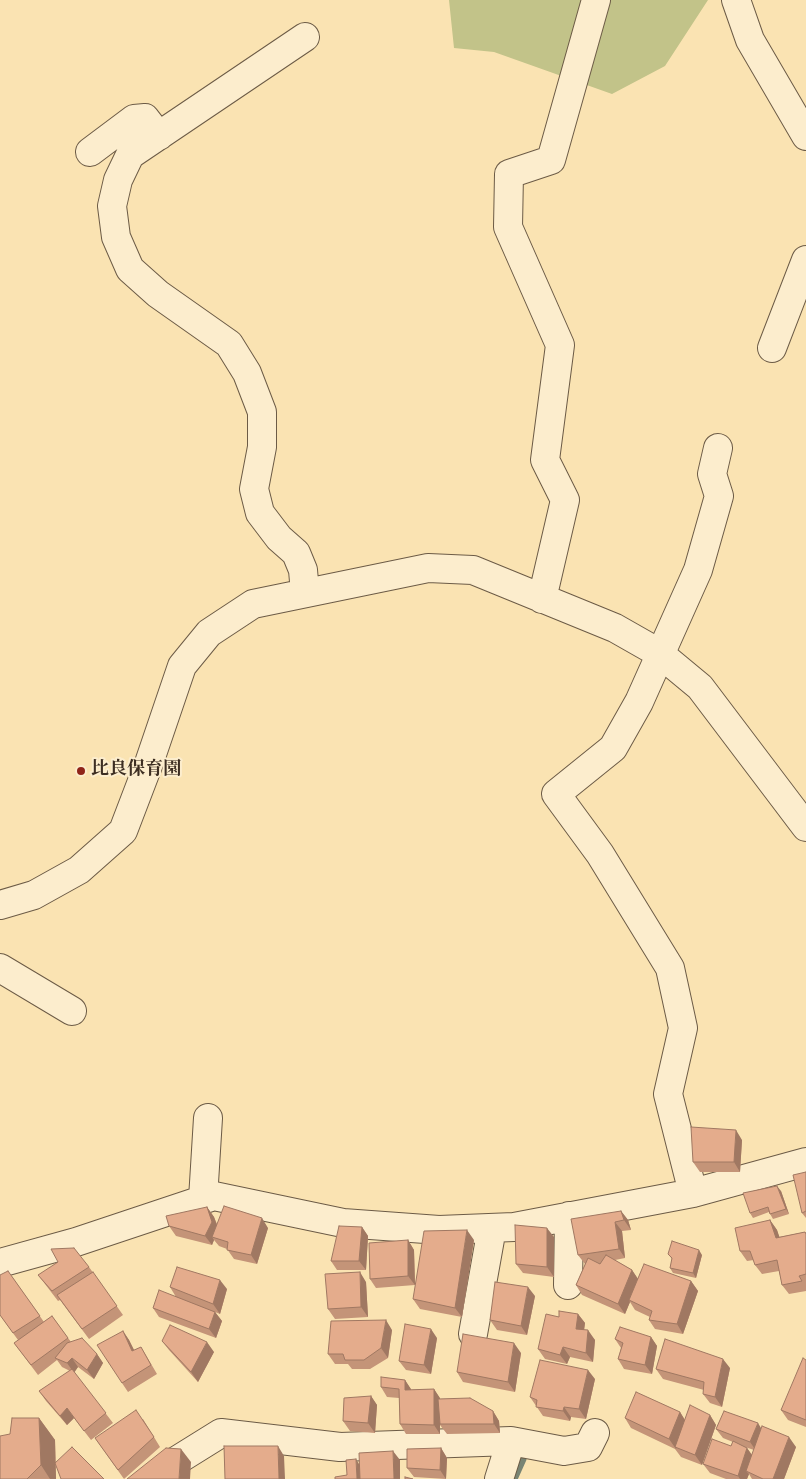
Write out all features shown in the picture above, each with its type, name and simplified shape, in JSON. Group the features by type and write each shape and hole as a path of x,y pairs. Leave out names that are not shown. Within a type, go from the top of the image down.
{"street":[{"path":"542,599 565,500 545,460 560,346 508,227 509,174 551,160 596,0"},
{"path":"736,0 750,40 806,136"},
{"path":"304,37 130,155 118,180 112,206 116,237 130,269 158,294 228,344 247,373 262,412 262,447 254,489 260,513 279,538 296,553 303,570 305,593"},
{"path":"90,152 134,119 145,118 159,136"},
{"path":"772,348 806,260"},
{"path":"693,1194 668,1094 683,1028 670,968 600,854 556,794 612,748 639,702 659,653 698,570 719,496 712,474 718,448"},
{"path":"0,905 34,895 79,870 123,831 149,763 182,666 209,633 252,604 428,568 473,570 615,628 659,653 700,687 806,827"},
{"path":"0,968 72,1011"},
{"path":"203,1199 208,1118"},
{"path":"0,1263 76,1242 214,1196 343,1223 438,1230 514,1227 693,1194 806,1162"},
{"path":"568,1285 569,1216"},
{"path":"473,1334 492,1228"},
{"path":"155,1479 176,1461 221,1433 340,1447 511,1441 564,1451 588,1446 595,1433"},
{"path":"499,1479 511,1441"}],"green space":[{"path":"449,0 708,0 665,66 612,94 494,52 454,48"}],"building":[{"path":"691,1127 736,1130 734,1162 693,1162"},
{"path":"806,1172 806,1211 802,1213 793,1175"},
{"path":"777,1186 786,1209 770,1214 768,1207 750,1213 743,1193"},
{"path":"224,1206 262,1218 251,1255 227,1250 228,1242 212,1237"},
{"path":"207,1207 212,1222 205,1236 169,1226 166,1216"},
{"path":"621,1211 624,1220 615,1222 619,1249 578,1255 571,1219"},
{"path":"770,1220 776,1238 805,1232 806,1274 799,1276 802,1281 782,1285 777,1260 755,1265 750,1251 740,1251 735,1228"},
{"path":"515,1225 547,1228 547,1267 516,1264"},
{"path":"339,1226 362,1227 359,1261 331,1261"},
{"path":"467,1230 455,1308 413,1299 424,1231"},
{"path":"408,1240 408,1276 370,1279 369,1243"},
{"path":"672,1241 699,1250 693,1273 670,1268 672,1258 668,1254"},
{"path":"74,1248 89,1267 52,1291 38,1275 58,1262 51,1249"},
{"path":"606,1255 632,1270 618,1304 576,1285 588,1258 600,1264"},
{"path":"644,1264 691,1281 677,1324 649,1320 652,1311 629,1300"},
{"path":"177,1267 220,1280 213,1304 170,1287"},
{"path":"8,1271 40,1316 13,1333 0,1315 0,1275"},
{"path":"93,1272 117,1306 82,1329 57,1295"},
{"path":"360,1272 361,1307 328,1309 325,1274"},
{"path":"495,1282 528,1287 521,1326 490,1320"},
{"path":"159,1290 215,1312 209,1329 153,1308"},
{"path":"559,1311 578,1314 576,1329 588,1330 586,1353 563,1347 560,1355 538,1349 546,1314 559,1317"},
{"path":"52,1316 68,1338 31,1365 14,1343"},
{"path":"386,1320 381,1348 364,1360 345,1360 343,1354 328,1354 331,1321"},
{"path":"405,1324 431,1329 424,1365 399,1361"},
{"path":"170,1325 207,1342 191,1372 162,1341"},
{"path":"620,1327 651,1337 645,1365 618,1359 623,1343 615,1339"},
{"path":"123,1331 132,1351 141,1347 151,1365 122,1383 97,1345"},
{"path":"463,1334 514,1343 508,1382 457,1372"},
{"path":"82,1338 97,1354 87,1370 72,1358 67,1363 55,1358 67,1343"},
{"path":"665,1339 723,1359 715,1397 703,1394 704,1382 656,1369"},
{"path":"803,1358 806,1360 806,1420 781,1410"},
{"path":"540,1360 588,1370 579,1409 564,1407 563,1411 536,1407 537,1400 530,1397"},
{"path":"72,1369 106,1413 84,1431 67,1408 60,1416 39,1391"},
{"path":"381,1377 405,1380 405,1390 434,1389 434,1425 400,1424 399,1389 381,1387"},
{"path":"636,1392 680,1412 669,1439 625,1418"},
{"path":"371,1396 368,1423 343,1421 344,1398"},
{"path":"470,1398 493,1411 494,1424 440,1424 438,1399"},
{"path":"690,1405 710,1415 695,1455 675,1447"},
{"path":"136,1410 154,1437 118,1470 95,1438"},
{"path":"724,1411 758,1423 750,1442 716,1429"},
{"path":"12,1418 39,1418 41,1465 27,1479 0,1479 0,1436 10,1434"},
{"path":"762,1426 789,1437 773,1479 763,1479 746,1471"},
{"path":"712,1439 731,1446 733,1441 747,1448 738,1476 703,1464"},
{"path":"224,1446 278,1446 279,1479 225,1479"},
{"path":"72,1447 104,1479 61,1479 55,1463"},
{"path":"166,1448 181,1449 179,1479 127,1479"},
{"path":"441,1448 440,1470 407,1468 407,1449"},
{"path":"393,1451 394,1479 360,1479 359,1453"},
{"path":"356,1459 357,1479 335,1479 335,1477 347,1475 346,1460"}],"waterway":[{"path":"513,1479 522,1459"}],"place":[{"name":"比良保育園","path":"81,771"}]}
